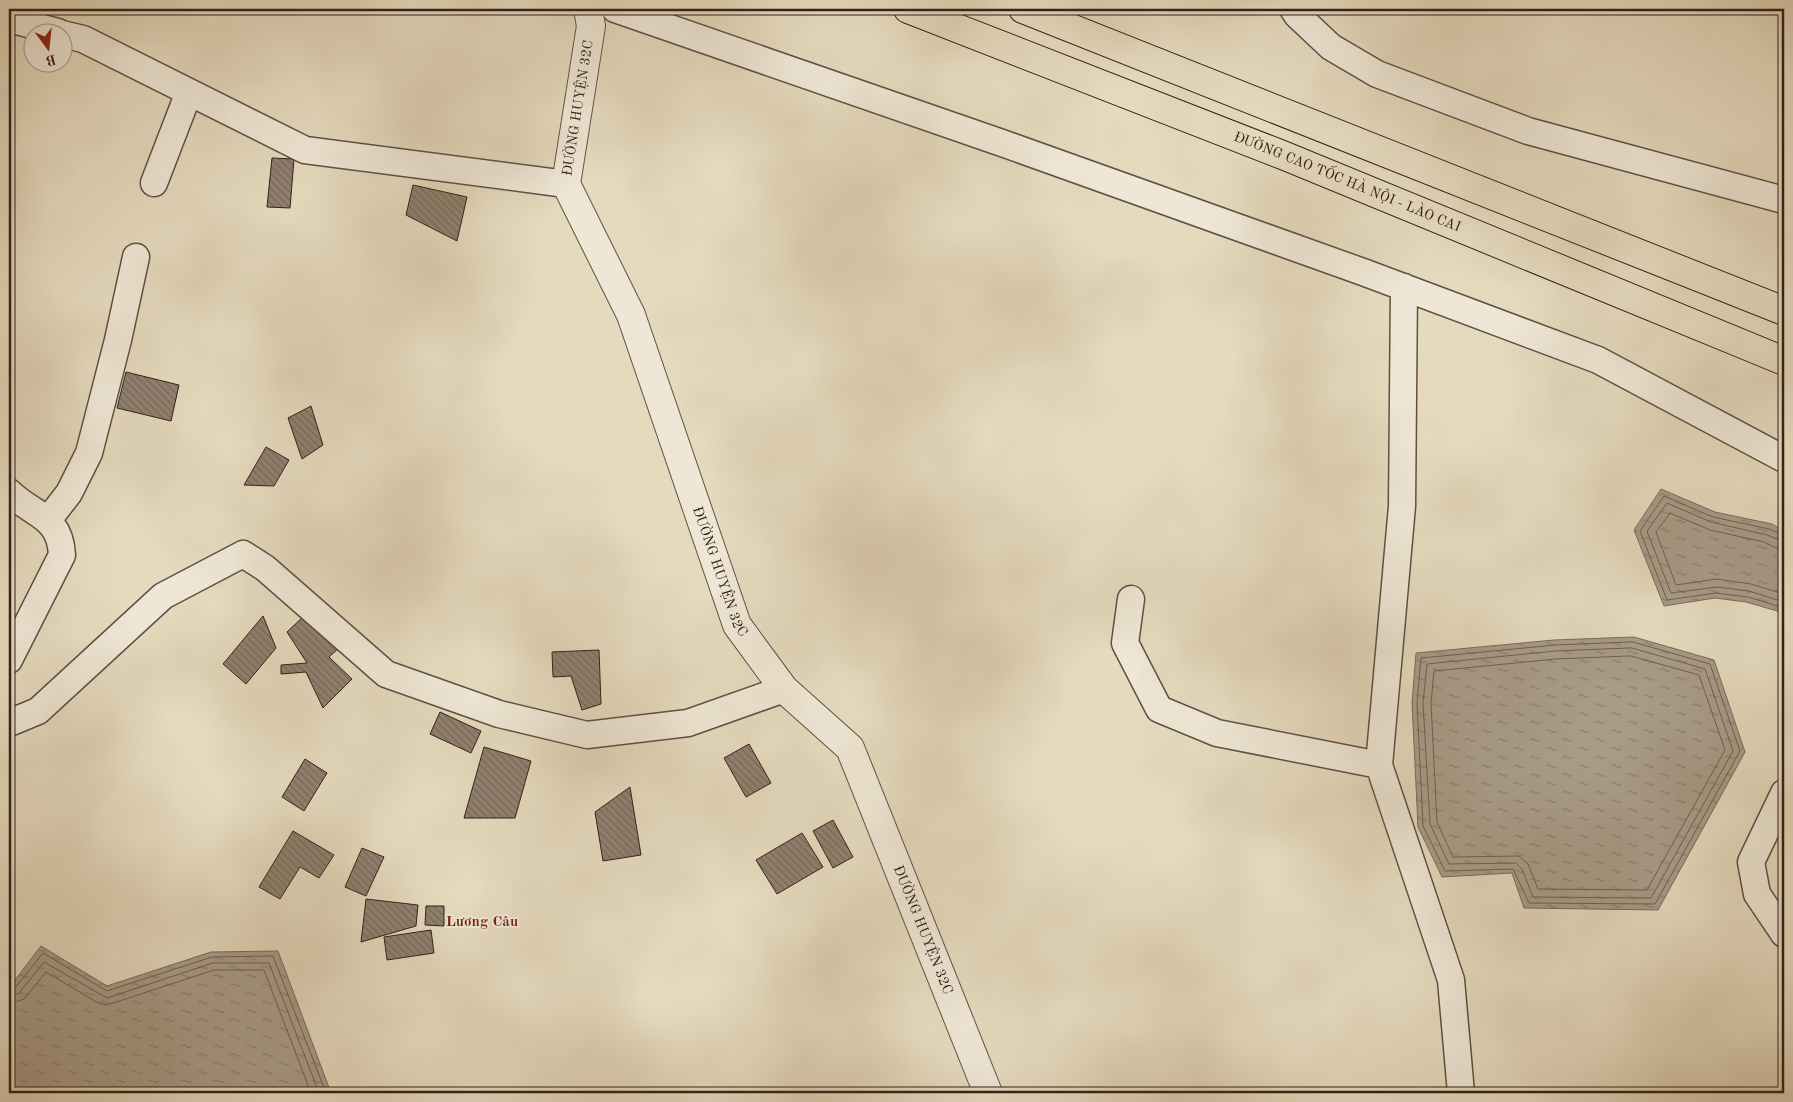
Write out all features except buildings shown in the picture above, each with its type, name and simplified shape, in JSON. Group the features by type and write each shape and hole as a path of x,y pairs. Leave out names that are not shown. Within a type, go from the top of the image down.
{"highway":[{"name":"ĐƯỜNG CAO TỐC HÀ NỘI - LÀO CAI","path":"908,9 1285,156 1784,361"},
{"path":"1023,9 1784,312"}],"street":[{"name":"ĐƯỜNG HUYỆN 32C","path":"588,9 591,26 566,184 631,315 737,624 784,689 850,748 988,1093"},
{"path":"615,9 1012,146 1404,287 1598,360 1784,460"},
{"path":"1293,9 1297,15 1331,46 1377,74 1528,132 1784,200"},
{"path":"9,19 22,22"},
{"path":"72,36 83,39 306,150 566,184"},
{"path":"154,183 189,92"},
{"path":"48,520 70,493 89,453 118,340 136,257"},
{"path":"1404,287 1402,506 1379,765 1451,980 1461,1093"},
{"path":"9,492 21,504 48,520 57,529 62,543 62,555 9,660"},
{"path":"9,723 38,711 163,596 243,554 265,568 386,674 499,714 587,735 688,723 784,689"},
{"path":"1131,599 1125,643 1159,709 1217,733 1379,765"},
{"path":"1784,794 1751,862 1757,894 1784,934"}],"water":[{"path":"1661,489 1715,512 1772,524 1784,531 1784,613 1746,602 1715,598 1664,606 1634,530"},
{"path":"1634,637 1714,660 1745,752 1658,910 1524,908 1512,873 1442,877 1418,827 1412,703 1416,653 1554,640"},
{"path":"41,946 107,986 211,952 278,951 331,1093 9,1093 9,988"}],"district":[{"name":"Lương Câu","path":"482,922"}]}
